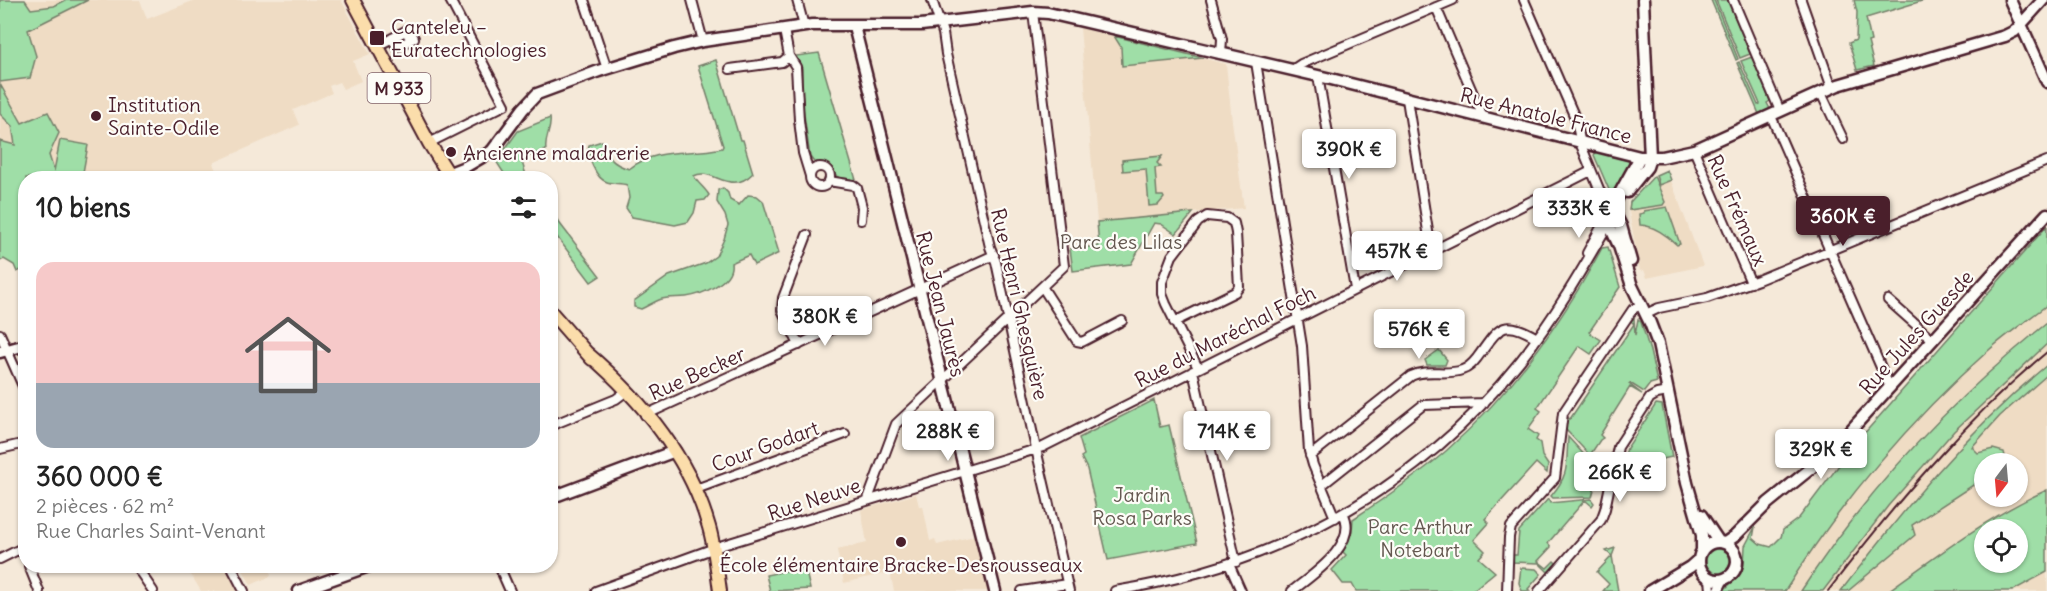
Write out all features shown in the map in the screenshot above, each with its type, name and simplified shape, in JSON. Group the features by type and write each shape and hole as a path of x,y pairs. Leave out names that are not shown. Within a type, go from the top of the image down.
{"main road":[{"name":"M 933","path":"353,0 442,171"},
{"path":"558,320 646,414 675,451 696,489 704,512 720,591"},
{"path":"711,550 713,591"}],"street":[{"path":"450,0 505,105 520,113"},
{"path":"584,0 607,69"},
{"path":"692,0 703,41"},
{"path":"797,0 804,26"},
{"name":"Rue Henri Ghesquière","path":"932,0 940,23 990,247 1006,306 1007,319 1068,588"},
{"path":"1211,0 1222,39 1221,54"},
{"path":"1292,71 1301,64 1453,0"},
{"path":"1524,0 1576,120 1591,171 1609,212 1632,286 1658,345 1702,535 1701,569 1708,577 1711,591"},
{"path":"1115,591 1185,577 1232,563 1275,547 1335,518 1377,494 1409,471 1452,435 1484,403 1537,338 1579,273 1592,242 1609,212 1647,167 1642,0"},
{"path":"1733,0 1830,250 1890,388"},
{"path":"1801,0 1826,90 1843,139"},
{"path":"2010,0 2047,82"},
{"name":"Rue Anatole France","path":"456,171 492,151 537,94 607,69 703,41 804,26 902,26 1033,12 1048,13 1318,76 1645,158 1694,150 1826,90 1997,40 2010,34 2043,0"},
{"path":"1436,7 1483,117"},
{"path":"868,499 896,424 1063,269 1033,12"},
{"name":"Rue Jean Jaurès","path":"854,26 995,591"},
{"path":"388,40 409,29 410,34"},
{"path":"784,30 789,56 796,68 803,153 812,183 824,186 829,181 829,172 821,166 812,170 810,176"},
{"path":"730,69 782,62 789,56"},
{"path":"1256,62 1302,346 1310,456 1335,518"},
{"path":"1318,76 1355,289"},
{"path":"1407,99 1431,250"},
{"path":"429,143 505,105"},
{"name":"Rue Frémaux","path":"1694,150 1751,282"},
{"path":"1507,591 1511,527 1556,476 1563,413 1633,309 1655,309 1707,298 2047,161"},
{"name":"Rue du Maréchal Foch","path":"1036,449 1591,171"},
{"path":"829,181 853,185 857,188 862,207 861,220"},
{"name":"Rue Jules Guesde","path":"2022,241 2047,206"},
{"name":"Rue Jules Guesde","path":"1722,543 1825,457 2047,214"},
{"path":"1174,322 1234,292 1239,287 1236,233 1234,223 1227,218 1207,216 1198,222 1172,256 1162,282 1162,294 1174,322 1195,370 1232,563 1241,591"},
{"path":"799,345 782,310 783,298 807,235"},
{"name":"Rue Becker","path":"646,414 994,255"},
{"path":"1043,288 1077,341 1082,342 1122,321"},
{"path":"1888,300 1933,340"},
{"path":"1310,456 1411,376 1417,373 1466,369 1494,334 1505,328 1519,328 1537,338"},
{"path":"0,334 4,351 18,378"},
{"path":"558,422 626,392"},
{"path":"1539,591 1601,520 1618,447 1650,399 1657,394 1668,392"},
{"path":"1322,485 1423,405 1484,403"},
{"name":"Cour Godart","path":"696,489 845,434"},
{"path":"0,449 18,445"},
{"name":"Rue Neuve","path":"596,591 711,550 851,507 868,499 1036,449"},
{"path":"558,495 675,451"},
{"path":"1692,499 1710,531 1722,543 1731,547 1737,556 1735,570 1724,579 1718,591"},
{"path":"1292,591 1324,566 1336,553 1346,530 1343,513"},
{"name":"Rue Jules Guesde","path":"1737,556 1741,542 1755,517"},
{"path":"1650,591 1690,567 1709,544 1722,543"},
{"path":"0,559 18,554"},
{"path":"32,573 39,591"},
{"path":"141,573 153,591"},
{"path":"235,573 244,591"},
{"path":"299,591 318,588 353,573"},
{"path":"502,573 510,591"},
{"path":"1660,591 1688,576 1724,579"},
{"path":"1022,591 1068,588"}],"shaded area":[{"name":"Institution Sainte-Odile","path":"0,0 140,0 147,19 195,0 341,0 370,54 353,61 361,81 343,89 339,82 329,86 332,93 293,110 299,125 213,163 216,171 18,171 18,180 0,185"},
{"path":"1080,28 1226,64 1244,208 1097,222"},
{"path":"1667,170 1703,266 1647,278 1644,270 1640,271 1628,206 1646,183"},
{"path":"2047,226 2047,591 1755,591 1855,444"},
{"name":"École élémentaire Bracke-Desrousseaux","path":"916,494 919,506 923,506 930,541 935,539 937,545 974,536 988,591 894,591 890,572 844,583 837,550 867,543 861,510"},
{"path":"190,573 231,573 240,591 201,591"},
{"path":"245,573 270,573 271,576 251,585"}],"green space":[{"path":"0,0 25,0 31,9 54,6 66,0 88,0 28,30 36,56 30,78 0,82"},
{"path":"1711,0 1714,0 1738,59 1736,60"},
{"path":"1716,0 1728,0 1750,54 1740,58"},
{"path":"1854,0 1925,0 1866,18 1871,41 1868,42 1874,66 1857,70 1849,43 1856,40 1857,12"},
{"path":"1114,36 1203,58 1122,66 1121,47"},
{"path":"819,53 856,180 837,177 831,168 814,162 810,157 802,100 802,68 796,56"},
{"path":"1752,57 1770,101 1767,103 1770,109 1759,114 1737,63 1739,62 1758,105 1760,104 1741,61"},
{"path":"716,60 740,140 743,140 753,173 745,180 737,182 701,174 694,176 709,195 705,200 697,201 694,213 688,222 675,225 632,217 626,208 629,198 627,185 607,182 599,176 590,160 589,145 602,141 611,159 618,165 629,169 651,157 663,154 722,148 698,66"},
{"path":"0,84 22,123 48,112 59,133 49,155 54,171 18,171 17,272 14,265 4,259 0,261 0,141 15,145 12,126 0,114"},
{"path":"550,118 546,150 521,159 525,171 502,171 494,158 500,156 518,131"},
{"path":"60,140 88,145 83,171 54,171"},
{"path":"1596,152 1632,163 1614,193 1610,192 1594,155"},
{"path":"1162,156 1157,163 1161,167 1155,168 1157,196 1164,198 1158,205 1149,206 1146,169 1123,171 1122,160"},
{"path":"1667,170 1671,180 1659,185 1656,175"},
{"path":"1654,176 1665,202 1663,205 1629,210 1630,202"},
{"path":"723,188 730,200 739,205 748,195 757,196 763,201 779,253 754,265 749,255 731,263 731,270 722,282 700,294 662,299 641,309 634,307 634,301 669,276 706,263 716,256 728,225 717,202 718,190"},
{"path":"1667,207 1680,244 1677,245 1660,232 1640,225 1639,214"},
{"name":"Parc des Lilas","path":"1193,213 1176,234 1161,224 1154,223 1131,264 1073,271 1070,249 1099,246 1097,222"},
{"path":"558,221 600,276 591,282 558,238"},
{"path":"2047,226 2047,305 1989,350 1905,433 1853,494 1785,591 1723,591 1741,573 1745,546 1755,527 1753,538 1760,544 1771,547 1781,537 1783,530 1799,518 1855,444"},
{"name":"Parc Arthur Notebart","path":"1608,247 1620,287 1589,332 1601,340 1591,354 1579,346 1537,408 1541,411 1528,429 1538,436 1536,440 1540,443 1542,456 1548,465 1547,473 1536,463 1485,519 1489,523 1474,540 1485,551 1479,558 1495,572 1472,591 1356,591 1352,584 1343,584 1332,570 1346,555 1343,552 1352,531 1353,519 1435,460 1492,406 1533,357 1569,304 1602,248"},
{"path":"1634,318 1635,335 1638,319 1641,322 1657,382 1650,384 1644,392 1629,384 1642,394 1630,387 1600,435 1603,438 1590,455 1601,462 1597,463 1566,430 1562,429 1564,416 1570,419 1634,324 1631,321"},
{"path":"2047,323 2047,344 1954,431 1888,506 1823,591 1801,591 1854,516 1913,447 1977,383"},
{"path":"1439,350 1447,360 1445,365 1427,365 1425,360"},
{"path":"2047,365 2047,375 2000,416 1972,447 1978,453 1974,453 1974,485 1912,525 1915,535 1848,591 1841,591 1938,472 1963,444"},
{"name":"Jardin Rosa Parks","path":"1154,400 1160,427 1169,425 1197,543 1108,560 1087,469 1081,457 1084,455 1079,438"},
{"path":"1656,404 1662,405 1672,457 1621,468 1627,448"},
{"path":"1568,437 1599,471 1592,497 1553,498 1551,496 1564,475"},
{"path":"1993,449 2004,453 1978,453"},
{"path":"2047,490 2047,572 2012,591 1888,591 1974,531 1974,573 2028,573 2028,519 1993,519 2014,507 2028,507 2028,499"},
{"path":"1548,499 1550,503 1591,499 1594,503 1592,506 1585,500 1548,543 1551,547 1538,561 1547,568 1554,561 1556,563 1548,572 1539,563 1511,562 1511,555 1517,555 1519,531"},
{"path":"1615,548 1612,556 1606,551"},
{"path":"1718,549 1723,550 1729,556 1729,566 1723,572 1718,573 1713,572 1707,566 1706,561 1707,556 1713,550"},
{"path":"1612,556 1618,591 1603,591 1609,584 1597,572"},
{"path":"805,567 810,589 770,591 766,575"},
{"path":"1521,568 1536,569 1541,574 1528,589 1530,591 1522,591 1519,583"}],"railway":[{"path":"1828,591 1878,527 1958,436 2047,352"}],"place":[{"name":"Canteleu – Euratechnologies","path":"377,38"},
{"name":"Institution Sainte-Odile","path":"96,116"},
{"name":"Ancienne maladrerie","path":"451,152"},
{"name":"École élémentaire Bracke-Desrousseaux","path":"901,542"}]}
